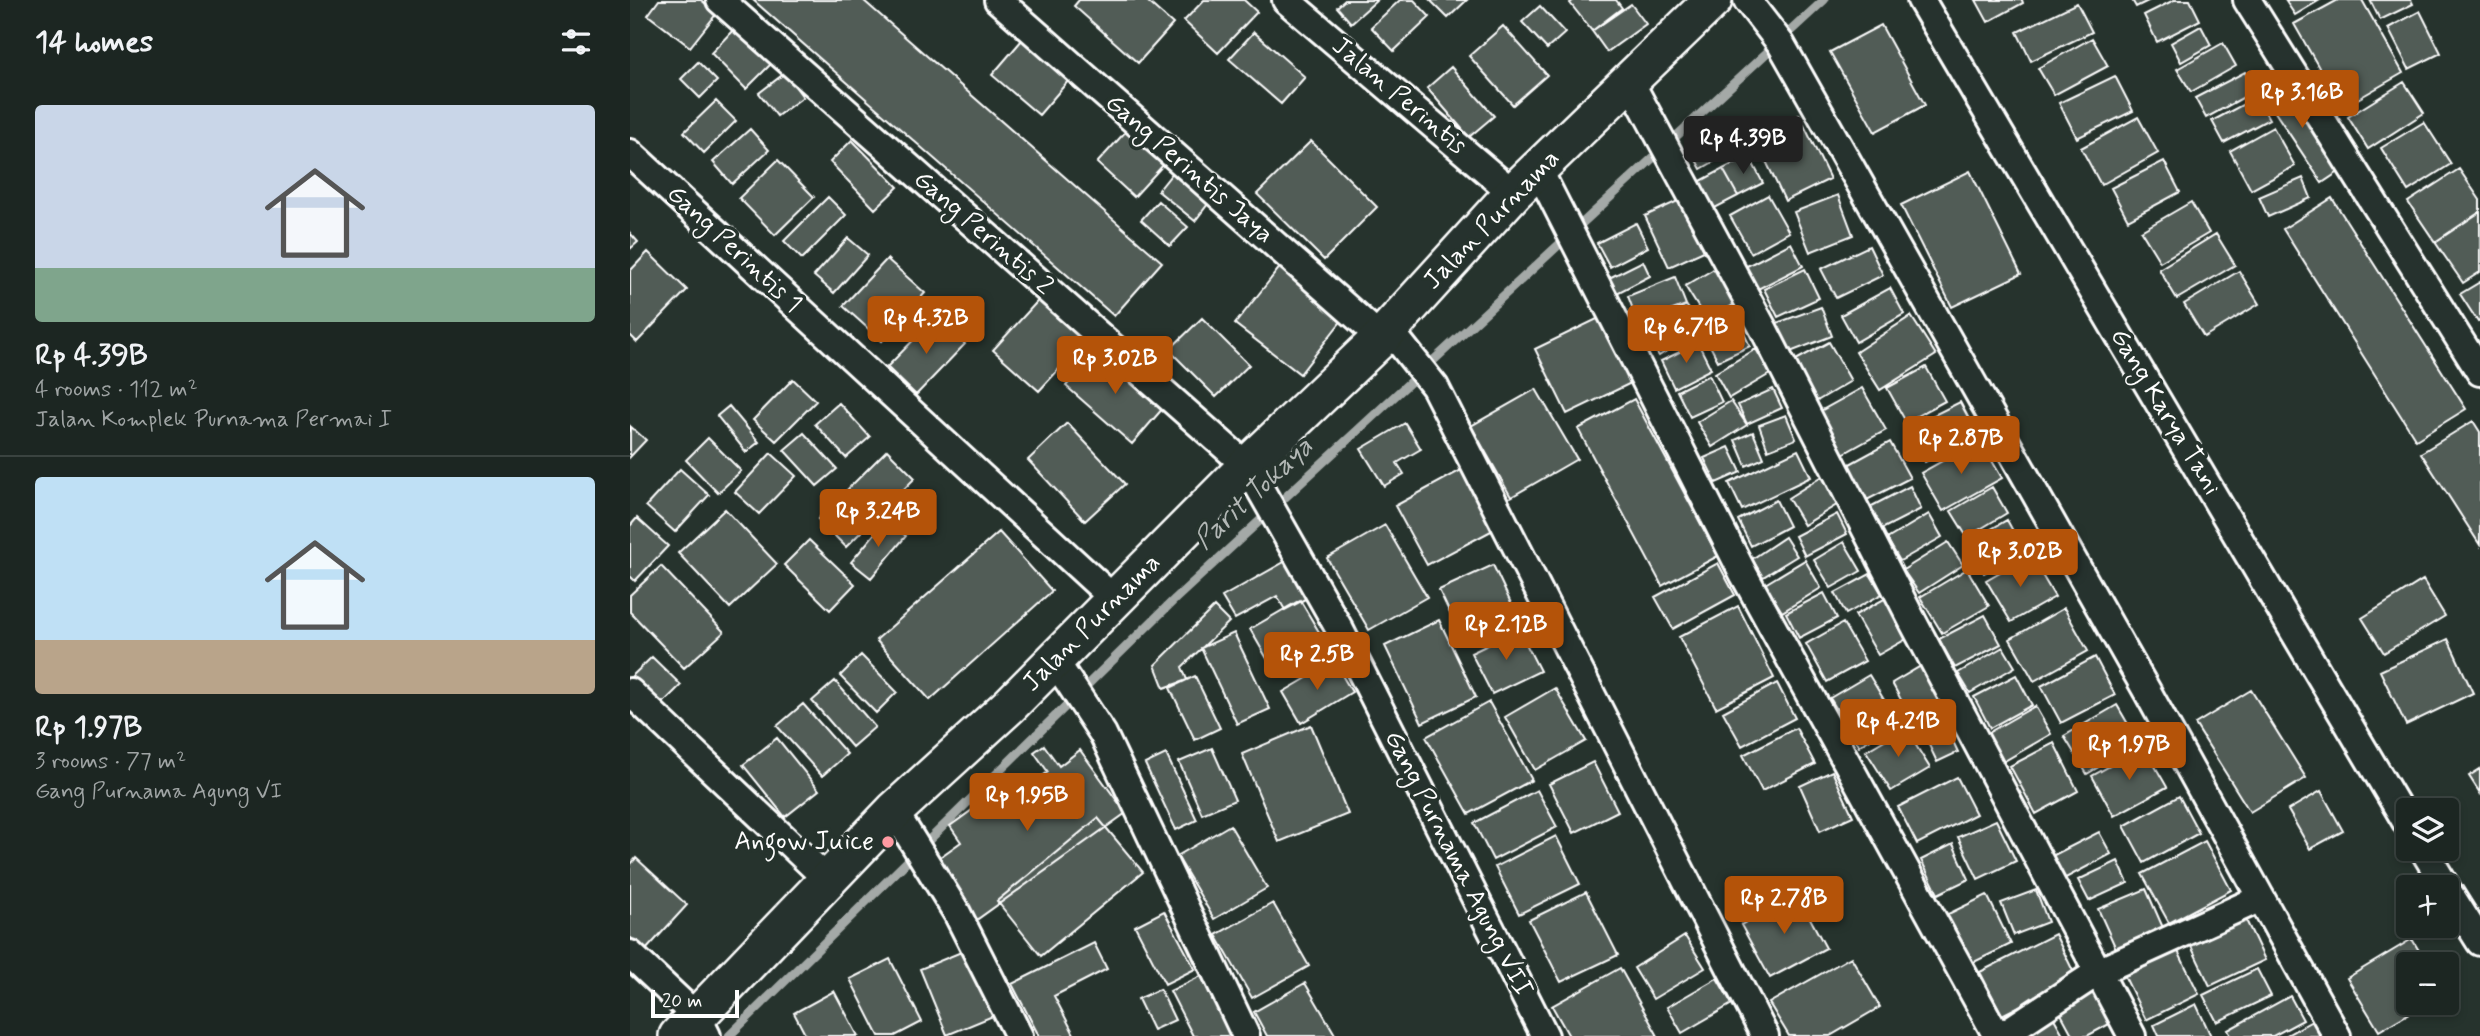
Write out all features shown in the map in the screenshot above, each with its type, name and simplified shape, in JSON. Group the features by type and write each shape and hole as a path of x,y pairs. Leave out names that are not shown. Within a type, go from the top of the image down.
{"street":[{"name":"Gang Perintis 2","path":"719,0 1245,468 1293,544"},
{"name":"Gang Perintis Jaya","path":"998,0 1393,340 1435,387 1765,1036"},
{"name":"Jalan Perintis","path":"1286,0 1535,187"},
{"name":"Jalan Purnama","path":"695,1030 828,880 1061,670 1115,600 1245,468 1393,340 1535,187 1592,119 1638,94 1713,0"},
{"name":"Gang Karya Tani","path":"1921,0 2396,805"},
{"path":"2247,0 2480,372"},
{"path":"1749,3 1780,44 2337,1036"},
{"path":"1638,94 2132,1036"},
{"name":"Gang Perintis 1","path":"630,153 1115,600"},
{"path":"1535,187 1577,244 1744,576 1999,1036 2098,972 2261,898"},
{"name":"Gang Purnama Agung VII","path":"1293,544 1340,630 1545,1036"},
{"path":"1061,670 1103,734 1246,1036"},
{"path":"630,692 828,880"},
{"path":"899,818 957,913 1019,1036"},
{"path":"2459,908 2480,942"},
{"path":"630,954 695,1030"}],"building":[{"path":"659,0 701,0 717,13 690,47 648,15"},
{"path":"753,0 863,0 1162,262 1114,316"},
{"path":"1079,0 1146,0 1173,24 1138,63 1074,6"},
{"path":"1204,0 1244,0 1257,12 1218,53 1184,21"},
{"path":"1345,0 1377,0 1351,23 1337,7"},
{"path":"1400,0 1414,0 1430,17 1394,51 1371,27"},
{"path":"1430,0 1467,0 1448,18"},
{"path":"1574,0 1616,0 1622,8 1592,31 1570,3"},
{"path":"1976,0 2022,0 2023,3 1988,22"},
{"path":"2132,0 2150,0 2136,7"},
{"path":"2174,0 2190,0 2200,20 2157,42 2144,15"},
{"path":"2285,0 2320,0 2295,15"},
{"path":"2338,0 2362,0 2403,73 2342,108 2294,24"},
{"path":"2370,0 2411,0 2413,4 2380,20"},
{"path":"2077,3 2092,32 2031,61 2017,32"},
{"path":"1631,4 1646,24 1607,52 1592,31"},
{"path":"1540,6 1565,33 1547,49 1522,22"},
{"path":"2420,11 2441,53 2409,69 2388,28"},
{"path":"1881,25 1925,105 1875,132 1830,52"},
{"path":"1503,26 1547,75 1513,105 1469,56"},
{"path":"2201,26 2211,45 2181,62 2171,43"},
{"path":"736,27 772,63 746,89 711,53"},
{"path":"1254,32 1305,77 1281,104 1229,59"},
{"path":"2092,38 2108,66 2054,95 2038,68"},
{"path":"1022,40 1069,80 1039,115 992,75"},
{"path":"2223,43 2236,66 2191,92 2177,69"},
{"path":"698,62 717,81 700,98 681,79"},
{"path":"1451,67 1494,116 1469,137 1427,88"},
{"path":"2245,72 2255,91 2206,118 2195,98"},
{"path":"785,73 803,97 777,116 759,93"},
{"path":"2115,76 2133,111 2077,138 2059,103"},
{"path":"2282,77 2343,169 2322,183 2261,91"},
{"path":"2404,82 2424,113 2368,149 2348,117"},
{"path":"2257,97 2269,119 2224,143 2212,121"},
{"path":"716,101 736,121 704,153 684,132"},
{"path":"1799,115 1830,179 1785,201 1754,136"},
{"path":"2138,117 2158,153 2101,185 2081,148"},
{"path":"2424,122 2451,164 2408,191 2381,148"},
{"path":"1732,127 1743,145 1701,169 1691,151"},
{"path":"2273,127 2295,166 2251,190 2230,151"},
{"path":"750,129 769,150 732,184 713,162"},
{"path":"1128,129 1165,163 1134,197 1097,163"},
{"path":"852,140 898,187 875,209 830,162"},
{"path":"1311,141 1377,207 1324,260 1257,194"},
{"path":"1749,156 1763,183 1738,196 1723,169"},
{"path":"778,160 814,197 775,235 739,198"},
{"path":"2164,161 2180,192 2128,220 2111,188"},
{"path":"1178,166 1214,196 1195,221 1158,191"},
{"path":"1723,169 1738,196 1713,209 1699,182"},
{"path":"2459,169 2480,200 2480,212 2435,242 2408,202"},
{"path":"1970,171 2021,274 1952,307 1901,205"},
{"path":"2303,178 2311,198 2268,217 2259,197"},
{"path":"1768,195 1789,232 1751,253 1730,216"},
{"path":"1838,195 1853,235 1810,252 1794,212"},
{"path":"828,197 846,215 802,259 784,241"},
{"path":"2332,198 2466,409 2416,440 2283,229"},
{"path":"1680,200 1704,251 1669,267 1645,216"},
{"path":"1158,201 1188,227 1170,246 1141,220"},
{"path":"2191,202 2209,233 2160,262 2141,231"},
{"path":"2480,212 2480,272 2463,283 2435,242"},
{"path":"1636,223 1648,247 1610,267 1597,243"},
{"path":"630,233 638,242 630,249"},
{"path":"2216,234 2235,265 2177,299 2159,269"},
{"path":"848,238 868,255 834,293 814,276"},
{"path":"1791,243 1803,266 1758,289 1745,267"},
{"path":"1869,246 1883,275 1836,298 1821,269"},
{"path":"648,252 687,290 637,342 630,335 630,271"},
{"path":"887,259 925,293 882,341 843,306"},
{"path":"1643,261 1650,276 1617,293 1609,278"},
{"path":"1281,266 1346,315 1300,374 1235,324"},
{"path":"1719,266 1741,300 1707,321 1685,286"},
{"path":"1805,269 1819,298 1778,317 1764,289"},
{"path":"2239,271 2259,304 2204,337 2184,304"},
{"path":"1675,277 1686,305 1638,323 1628,296"},
{"path":"2480,282 2480,321 2478,322 2460,294"},
{"path":"1890,288 1904,314 1856,342 1841,315"},
{"path":"1045,293 1091,334 1039,391 993,350"},
{"path":"1686,305 1702,328 1659,356 1644,334"},
{"path":"1821,307 1832,336 1785,354 1774,324"},
{"path":"937,316 965,344 916,395 887,367"},
{"path":"1911,316 1936,355 1880,390 1856,352"},
{"path":"1202,318 1249,365 1216,397 1169,350"},
{"path":"1599,318 1631,383 1567,414 1535,349"},
{"path":"1738,321 1750,346 1718,361 1705,336"},
{"path":"1829,342 1851,381 1817,401 1794,361"},
{"path":"1698,343 1711,369 1674,388 1661,361"},
{"path":"1098,349 1164,407 1132,444 1066,386"},
{"path":"1756,349 1770,374 1729,398 1715,373"},
{"path":"1926,367 1945,401 1906,422 1887,388"},
{"path":"1709,375 1722,402 1690,417 1677,391"},
{"path":"793,379 816,401 776,441 753,420"},
{"path":"1862,388 1886,430 1841,455 1817,413"},
{"path":"1536,389 1577,459 1511,497 1471,426"},
{"path":"1773,389 1782,408 1747,424 1738,405"},
{"path":"1634,399 1718,556 1662,586 1578,429"},
{"path":"1731,401 1747,425 1712,447 1697,422"},
{"path":"1960,402 1978,436 1925,462 1908,428"},
{"path":"839,403 870,437 846,458 815,424"},
{"path":"729,406 759,442 746,452 717,416"},
{"path":"1786,415 1796,439 1768,450 1759,425"},
{"path":"2473,421 2480,432 2480,545 2421,453"},
{"path":"1067,423 1125,484 1085,521 1028,460"},
{"path":"1405,423 1421,449 1397,463 1404,474 1384,486 1361,449"},
{"path":"630,426 646,440 630,457"},
{"path":"1753,432 1764,458 1746,466 1735,440"},
{"path":"804,433 837,469 817,486 784,450"},
{"path":"708,438 741,471 718,493 686,460"},
{"path":"1980,440 2002,478 1943,511 1921,473"},
{"path":"1890,442 1910,478 1867,500 1848,465"},
{"path":"1729,447 1741,472 1716,483 1704,458"},
{"path":"887,450 915,478 846,547 818,519"},
{"path":"1798,450 1811,477 1742,510 1729,483"},
{"path":"771,453 796,476 759,514 735,492"},
{"path":"680,469 709,495 675,532 646,506"},
{"path":"1463,469 1495,529 1427,565 1395,506"},
{"path":"1823,476 1840,503 1804,525 1788,498"},
{"path":"1910,486 1921,509 1878,531 1866,509"},
{"path":"1992,487 2007,513 1967,537 1951,511"},
{"path":"1776,500 1789,526 1751,546 1738,520"},
{"path":"725,509 777,564 730,608 678,553"},
{"path":"1837,514 1847,534 1805,556 1795,536"},
{"path":"1929,514 1942,537 1900,561 1887,539"},
{"path":"637,518 668,546 635,581 630,576 630,526"},
{"path":"886,520 906,536 871,578 851,562"},
{"path":"2007,520 2024,551 1984,573 1967,543"},
{"path":"1385,525 1427,597 1369,630 1327,558"},
{"path":"999,532 1052,591 930,700 876,640"},
{"path":"1785,537 1797,556 1763,577 1752,559"},
{"path":"809,540 855,584 830,610 784,565"},
{"path":"1844,542 1861,571 1831,588 1814,560"},
{"path":"1948,542 1963,565 1919,593 1903,570"},
{"path":"2030,555 2055,597 2011,622 1986,580"},
{"path":"1805,560 1821,588 1782,612 1765,584"},
{"path":"1286,561 1307,598 1285,610 1277,596 1235,619 1222,597"},
{"path":"1718,563 1735,595 1673,629 1655,597"},
{"path":"1493,565 1517,616 1463,641 1439,590"},
{"path":"661,566 724,632 684,668 630,612 630,595"},
{"path":"1967,569 1989,606 1942,633 1920,597"},
{"path":"1870,574 1882,594 1846,614 1835,593"},
{"path":"2423,580 2445,616 2384,653 2362,618"},
{"path":"1824,593 1837,618 1799,638 1786,613"},
{"path":"1886,598 1908,638 1878,655 1855,615"},
{"path":"1300,600 1328,647 1277,676 1250,629"},
{"path":"1738,606 1774,678 1716,708 1679,637"},
{"path":"1214,607 1229,622 1182,667 1187,680 1164,688 1155,665"},
{"path":"2064,608 2088,651 2034,681 2010,639"},
{"path":"1985,615 2001,644 1955,668 1939,639"},
{"path":"1439,620 1476,697 1422,723 1385,646"},
{"path":"1843,623 1865,661 1827,682 1806,644"},
{"path":"1519,630 1540,671 1492,694 1471,653"},
{"path":"1234,633 1270,709 1237,724 1201,648"},
{"path":"2448,639 2473,693 2406,725 2380,671"},
{"path":"2003,647 2015,667 1970,693 1958,673"},
{"path":"861,655 897,692 876,713 840,676"},
{"path":"652,657 681,685 660,706 631,677"},
{"path":"2095,657 2115,695 2061,723 2041,686"},
{"path":"1334,662 1352,692 1301,723 1283,692"},
{"path":"1921,666 1943,705 1913,722 1892,683"},
{"path":"1869,675 1898,723 1859,746 1830,698"},
{"path":"2016,675 2032,705 1990,728 1974,697"},
{"path":"1195,676 1220,728 1195,740 1170,688"},
{"path":"835,681 875,727 852,747 812,701"},
{"path":"1777,683 1795,718 1742,746 1723,712"},
{"path":"1555,688 1586,741 1535,770 1505,717"},
{"path":"2251,690 2306,778 2250,812 2195,724"},
{"path":"1489,702 1532,780 1469,814 1426,737"},
{"path":"803,704 847,754 822,776 777,726"},
{"path":"2117,705 2139,743 2087,774 2064,736"},
{"path":"2035,706 2051,734 1996,766 1979,738"},
{"path":"1942,718 1958,752 1937,762 1921,728"},
{"path":"1311,725 1348,814 1279,842 1242,754"},
{"path":"1796,728 1815,764 1762,791 1743,755"},
{"path":"1905,728 1930,768 1891,791 1866,751"},
{"path":"777,738 819,790 785,817 743,765"},
{"path":"2054,743 2078,791 2036,814 2010,766"},
{"path":"1044,745 1059,766 1080,750 1126,813 975,921 933,862 961,842 950,826 986,800 994,811 1048,772 1034,752"},
{"path":"2144,747 2167,787 2114,816 2092,776"},
{"path":"1212,748 1235,800 1202,814 1179,762"},
{"path":"1166,754 1197,820 1176,830 1145,764"},
{"path":"1593,762 1618,811 1574,833 1549,784"},
{"path":"2480,769 2480,793 2469,776"},
{"path":"1832,771 1853,816 1820,831 1800,786"},
{"path":"1957,777 1976,814 1917,844 1898,807"},
{"path":"1537,790 1557,827 1493,860 1474,823"},
{"path":"2321,791 2343,831 2310,849 2288,810"},
{"path":"2179,796 2199,833 2144,863 2124,826"},
{"path":"1098,818 1143,872 1041,956 997,901"},
{"path":"1996,820 2016,861 1978,879 1958,837"},
{"path":"1230,825 1267,888 1214,919 1177,856"},
{"path":"2099,832 2111,854 2062,880 2050,857"},
{"path":"1556,836 1580,884 1519,914 1495,867"},
{"path":"2205,841 2231,890 2169,923 2142,874"},
{"path":"1953,844 1969,879 1938,894 1921,860"},
{"path":"636,858 687,905 645,951 630,937 630,865"},
{"path":"2118,861 2128,883 2089,901 2078,880"},
{"path":"2146,889 2164,930 2117,951 2098,909"},
{"path":"2036,890 2048,922 2014,935 2001,903"},
{"path":"1586,892 1618,955 1561,982 1529,920"},
{"path":"1797,894 1826,948 1770,978 1741,925"},
{"path":"1987,895 2011,944 1968,965 1944,916"},
{"path":"1273,903 1309,966 1252,998 1216,935"},
{"path":"1164,911 1195,969 1165,984 1135,926"},
{"path":"2244,916 2265,960 2210,986 2189,942"},
{"path":"2055,934 2076,977 2002,1015 1980,972"},
{"path":"1685,936 1705,968 1653,999 1634,968"},
{"path":"2412,939 2420,952 2396,952 2396,1015 2406,1015 2379,1031 2347,978"},
{"path":"1094,943 1107,969 1054,996 1075,1036 1039,1036 1012,984"},
{"path":"2175,945 2199,994 2146,1020 2122,971"},
{"path":"966,950 993,1016 947,1035 920,969"},
{"path":"1851,957 1880,1007 1830,1036 1789,1036 1769,1003"},
{"path":"890,959 922,1022 895,1036 879,1036 850,979"},
{"path":"1620,968 1658,1036 1569,1036 1552,1006"},
{"path":"2257,969 2271,996 2217,1022 2203,995"},
{"path":"1201,976 1232,1036 1193,1036 1170,991"},
{"path":"1717,978 1732,1004 1682,1033 1667,1007"},
{"path":"1305,983 1336,1036 1267,1036 1254,1012"},
{"path":"1160,989 1175,1020 1153,1030 1138,999"},
{"path":"834,991 858,1036 806,1036 794,1013"},
{"path":"2095,992 2113,1022 2087,1036 2073,1036 2060,1012"},
{"path":"2290,996 2303,1020 2273,1036 2231,1036 2228,1030"},
{"path":"2196,1004 2211,1036 2159,1036 2154,1025"},
{"path":"2051,1013 2064,1036 2011,1036"},
{"path":"2312,1021 2321,1036 2285,1036"}],"waterway":[{"name":"Parit Tokaya","path":"729,1036 1175,599 1824,0"}],"place":[{"name":"Angow Juice","path":"888,842"}]}
